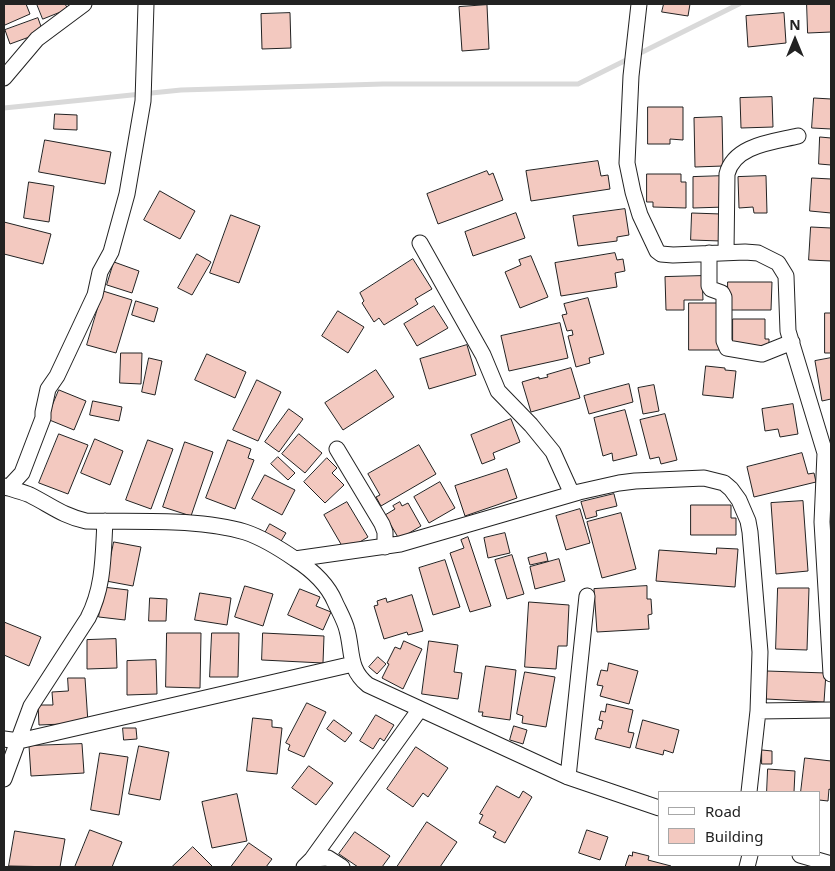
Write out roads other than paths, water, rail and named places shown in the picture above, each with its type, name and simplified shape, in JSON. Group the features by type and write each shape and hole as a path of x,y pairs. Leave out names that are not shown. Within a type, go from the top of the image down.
{"street":[{"path":"4,78 37,39 84,4"},
{"path":"146,4 143,101 125,203 111,252 100,272 95,295 57,376 48,389 43,418 22,473 6,487 29,495 72,518 86,521 201,524 233,529 259,537 295,559 321,579 334,600 347,629 353,664 359,678 368,685 568,777 658,808"},
{"path":"639,4 631,76 628,163 633,192 640,215 657,251 661,254 673,255 726,252 758,253 778,263 786,276 787,319 792,342 825,452 822,522 831,674"},
{"path":"726,252 727,174 730,164 744,152 756,146 798,136"},
{"path":"420,243 483,355 498,391 531,425 553,452 572,494"},
{"path":"708,253 710,288 720,291 723,295 724,341 727,348 762,354 792,342"},
{"path":"338,449 382,524 385,547"},
{"path":"295,559 385,547 428,537 572,494 619,483 704,478 724,483 731,489 744,510 750,532 760,652 758,711 749,791"},
{"path":"4,779 11,740 95,604 100,585 106,521"},
{"path":"568,777 587,596"},
{"path":"11,740 353,664"},
{"path":"308,863 420,709"},
{"path":"758,711 831,710"},
{"path":"803,856 831,864"},
{"path":"308,863 328,858 342,867"}],"waterway":[{"path":"4,108 181,90 383,84 578,84 739,4"}]}
